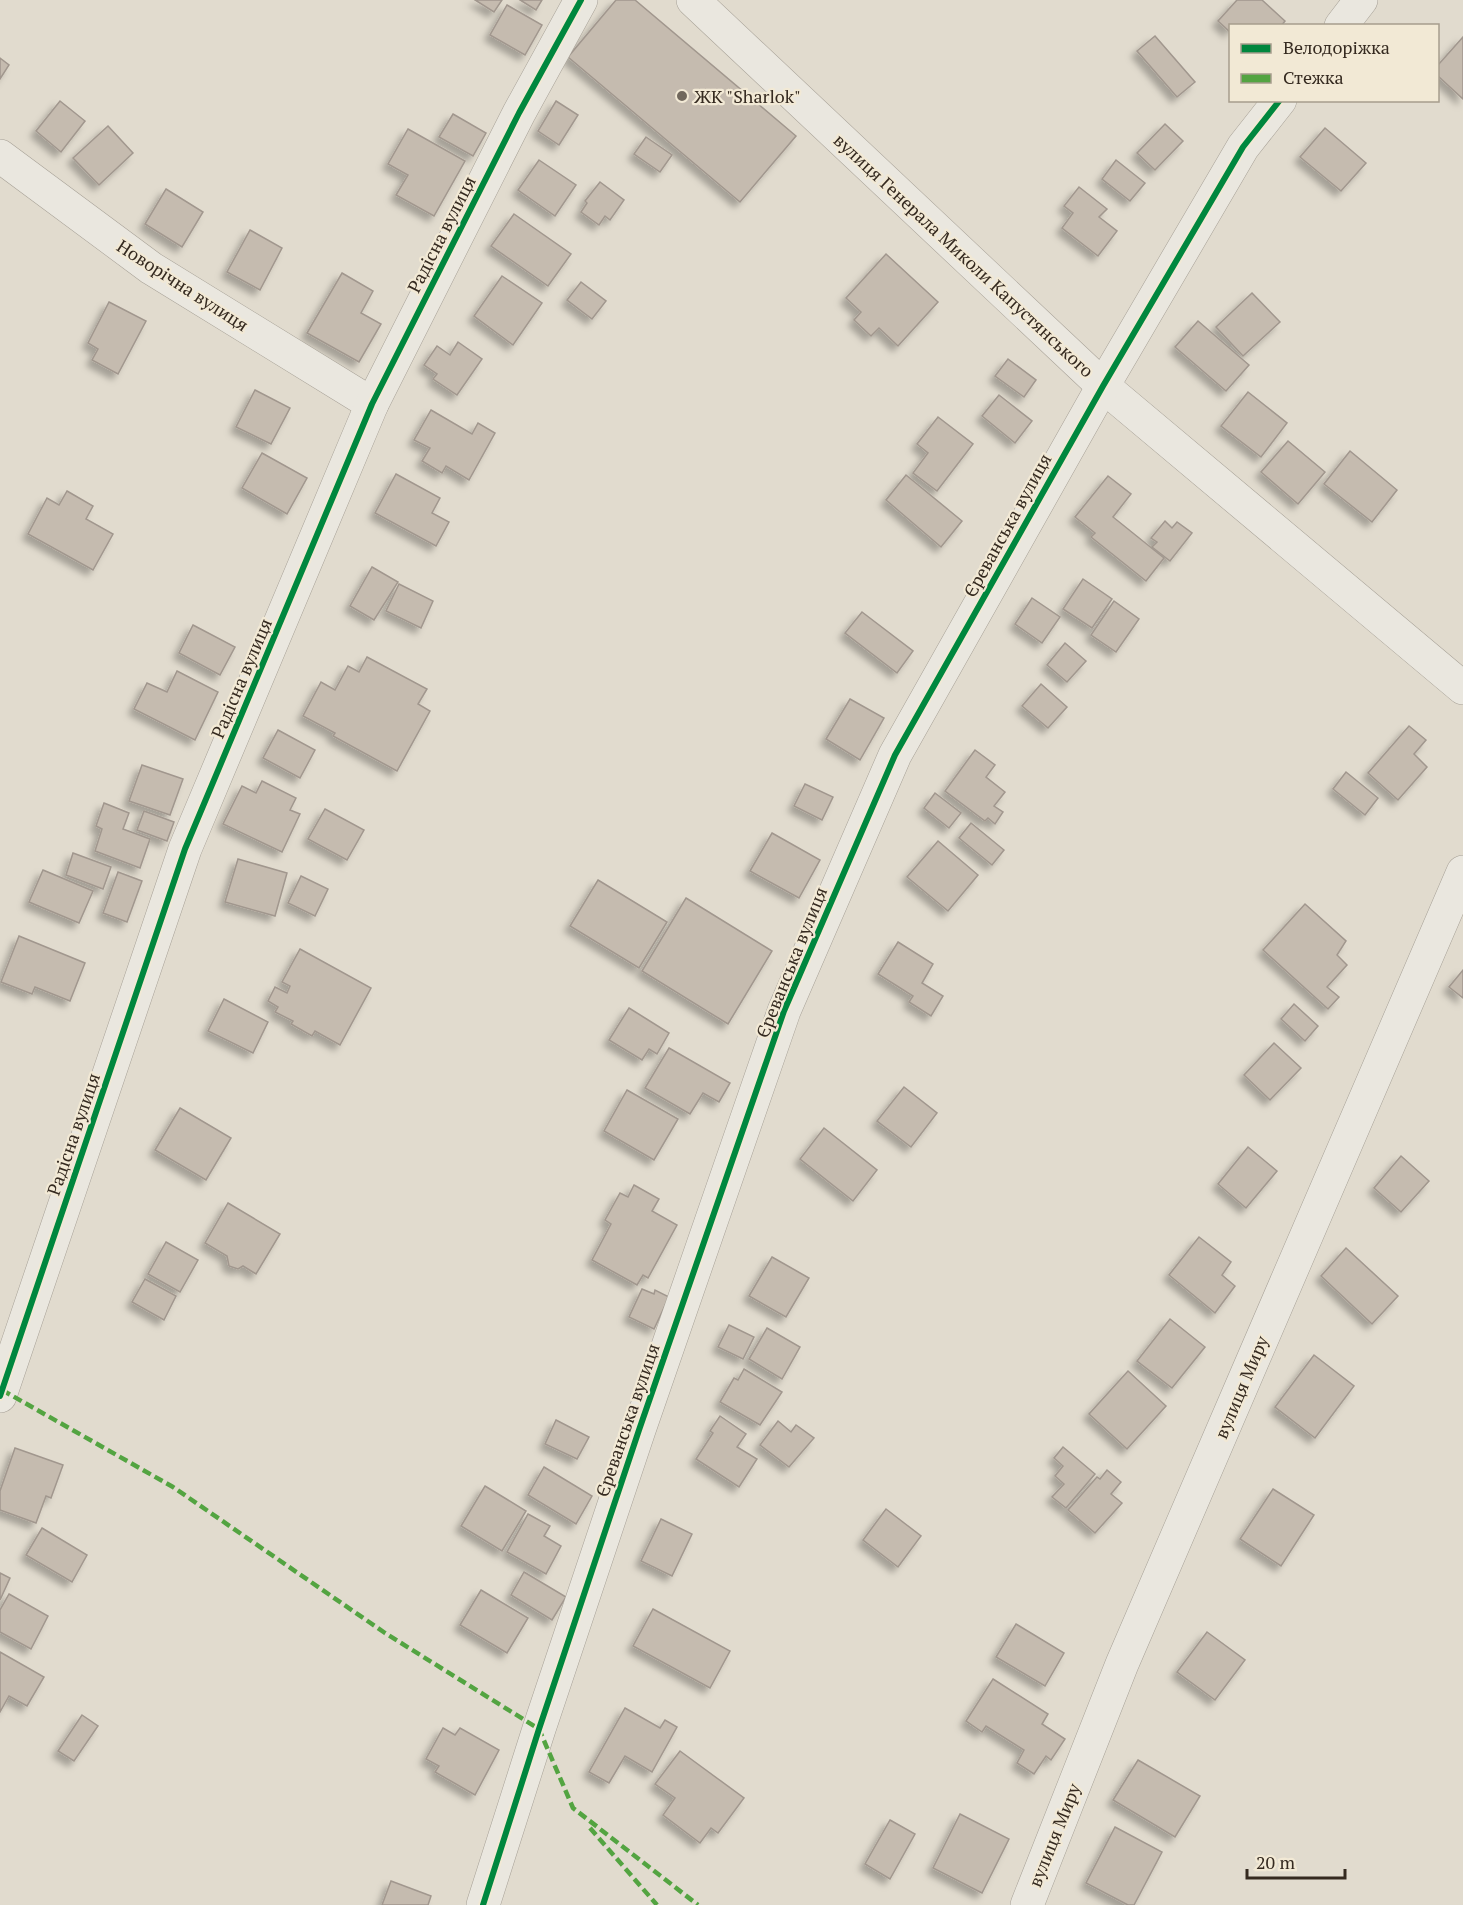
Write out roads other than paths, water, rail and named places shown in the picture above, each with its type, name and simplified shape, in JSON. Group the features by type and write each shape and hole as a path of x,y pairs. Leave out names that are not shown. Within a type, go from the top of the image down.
{"street":[{"name":"Радісна вулиця","path":"0,1396 185,849 372,404 519,113 580,0"},
{"name":"вулиця Генерала Миколи Капустянського","path":"693,0 1103,386 1462,686"},
{"path":"1343,24 1361,0"},
{"name":"Єреванська вулиця","path":"483,1905 632,1452 784,1011 895,755 1103,386 1243,147 1278,102"},
{"name":"Новорічна вулиця","path":"0,156 151,268 372,404"},
{"name":"вулиця Миру","path":"1027,1905 1122,1664 1463,872"}],"place":[{"name":"ЖК \"Sharlok\"","path":"682,96"}]}
